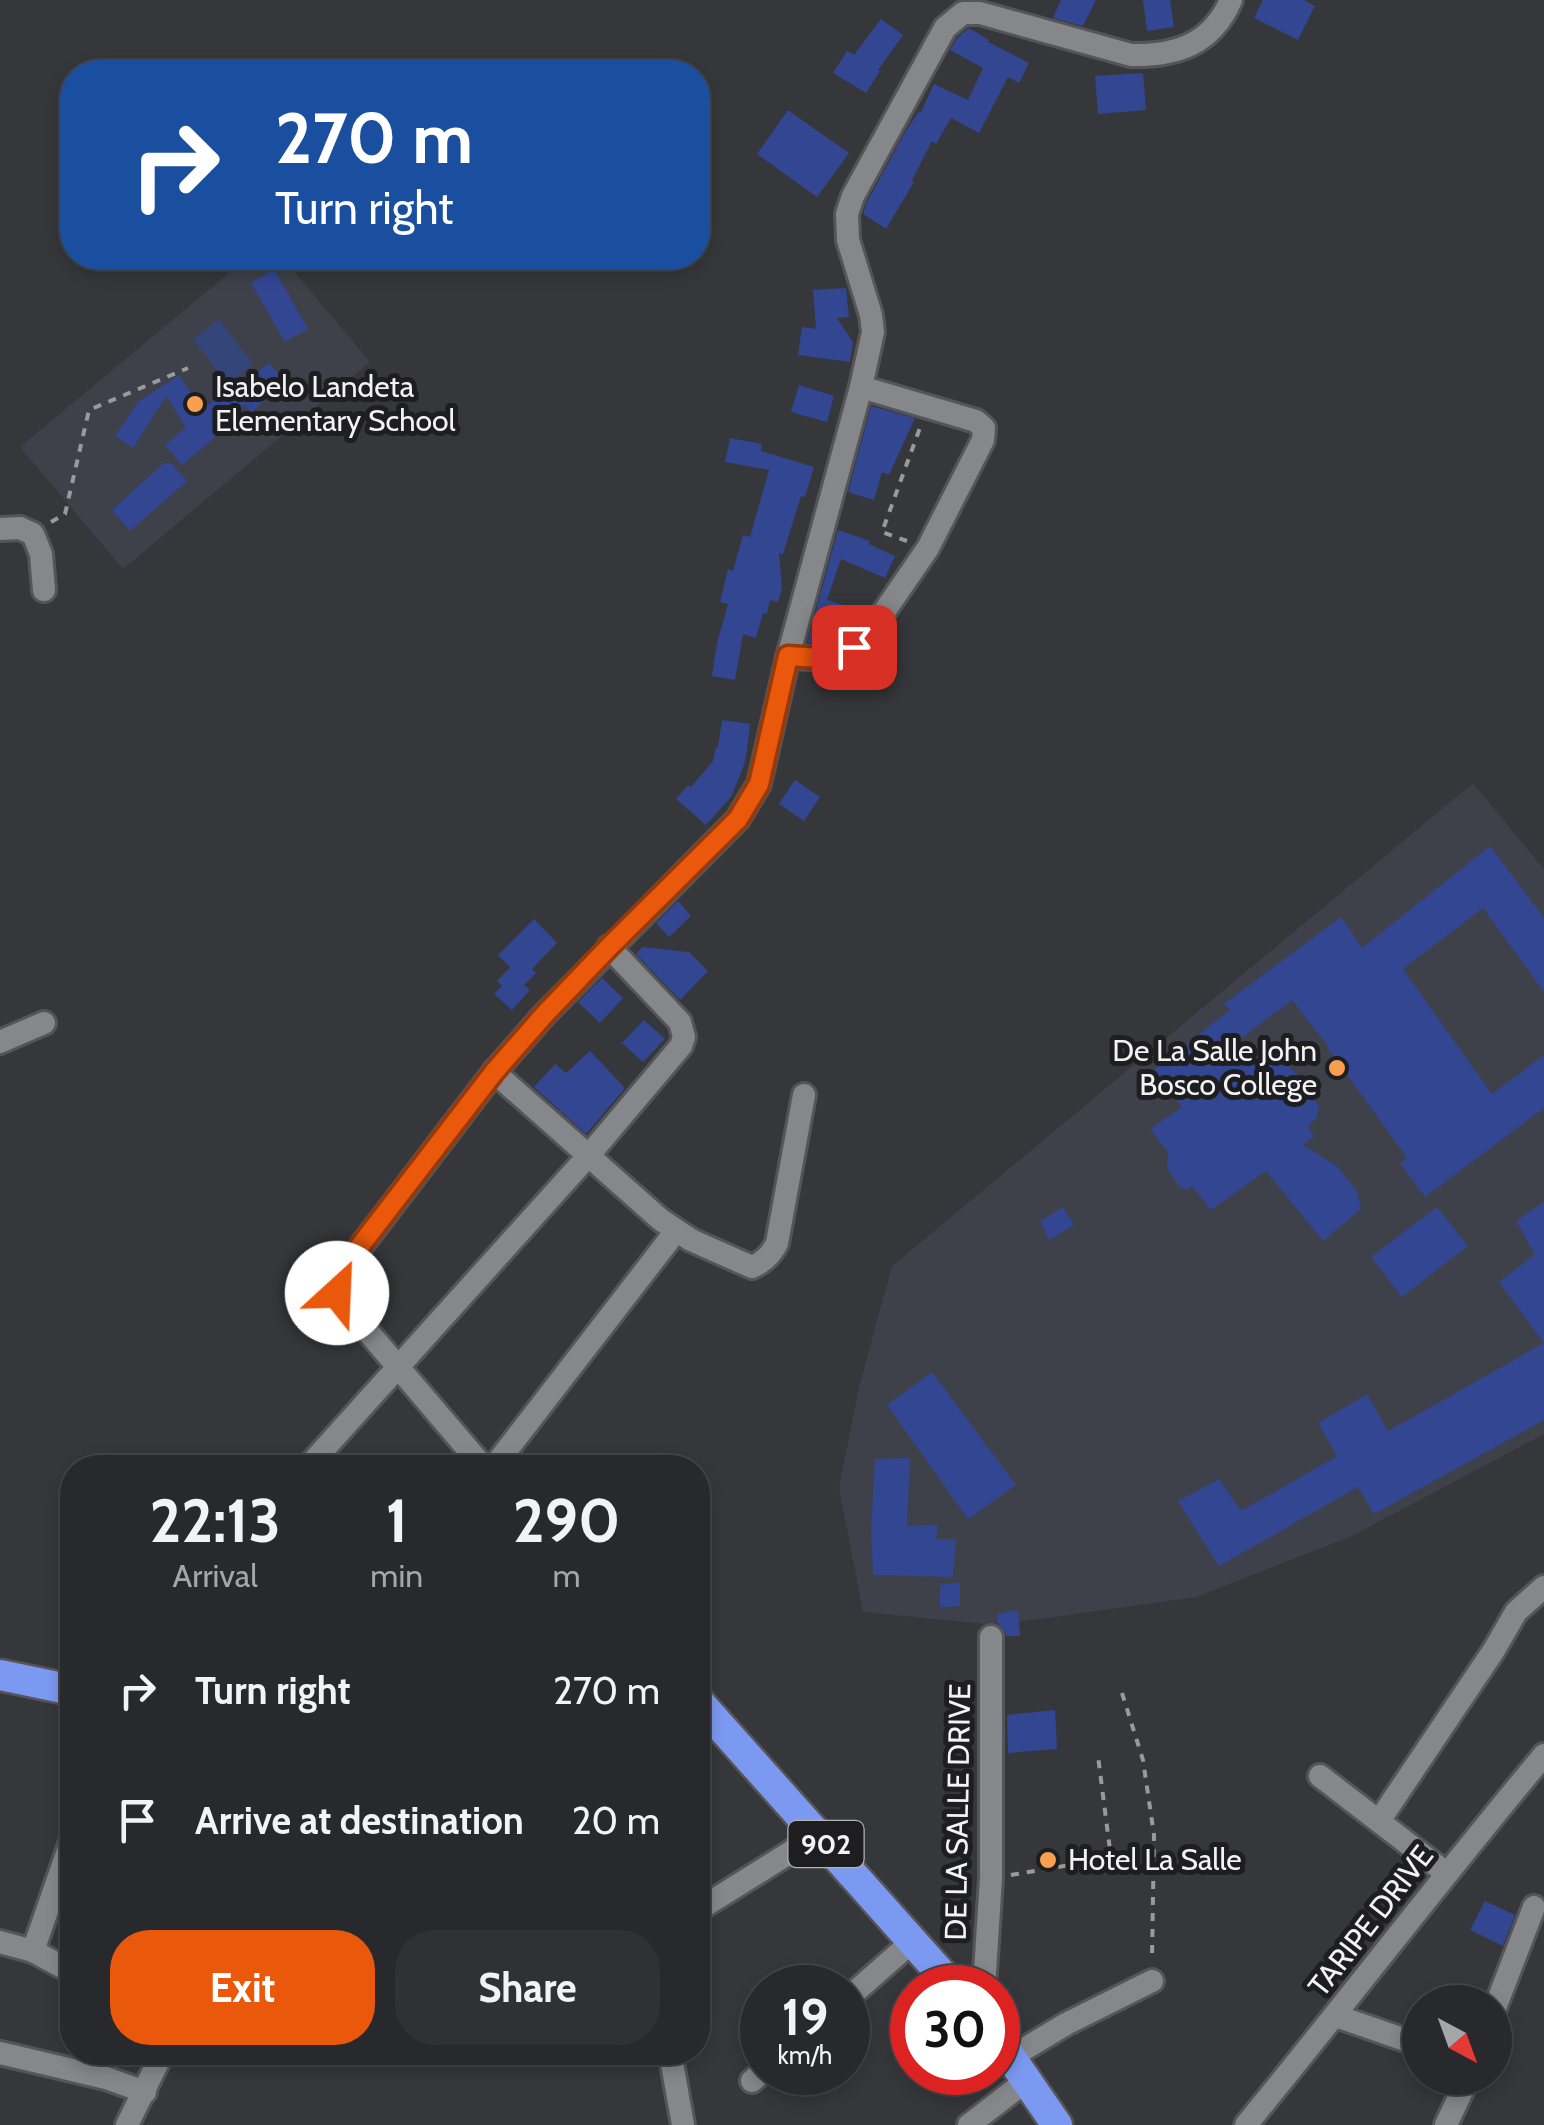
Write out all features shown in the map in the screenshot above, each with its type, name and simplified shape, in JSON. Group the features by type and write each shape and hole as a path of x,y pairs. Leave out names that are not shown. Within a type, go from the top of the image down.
{"highway":[{"path":"0,1675 60,1688"},
{"name":"902","path":"710,1715 935,1965"},
{"path":"1020,2070 1057,2125"}],"street":[{"path":"473,1455 341,1300 336,1279 494,1072 556,1002 750,803 759,784 788,656 873,332 848,240 847,214 853,196 945,28 965,7 1131,55 1148,56 1184,48 1202,38 1219,24 1231,0"},
{"path":"788,656 836,659 845,655 882,615 928,548 985,434 976,421 861,387"},
{"path":"0,529 20,528 32,534 41,554 44,590"},
{"path":"319,1455 589,1156 681,1046 684,1037 680,1022 609,947"},
{"path":"0,1042 44,1023"},
{"path":"494,1072 676,1231 752,1268 762,1263 776,1243 804,1095"},
{"path":"504,1455 676,1231"},
{"path":"1379,1821 1516,1612 1544,1587"},
{"name":"DE LA SALLE DRIVE","path":"986,1965 992,1878 991,1637"},
{"name":"TARIPE DRIVE","path":"1246,2125 1544,1756"},
{"path":"1320,1776 1446,1873"},
{"path":"710,1902 818,1834"},
{"path":"32,1952 60,1873"},
{"path":"1504,1985 1534,1907"},
{"path":"870,1979 914,1940"},
{"path":"0,1942 60,1966"},
{"path":"1020,2053 1066,2024 1152,1981"},
{"path":"1336,2016 1402,2039"},
{"path":"0,2054 106,2078 136,2113 157,2065"},
{"path":"672,2065 683,2125"},
{"path":"970,2125 989,2095"},
{"path":"1446,2125 1460,2095"}],"path":[{"path":"32,534 65,514 89,410 188,368"},
{"path":"928,407 882,532 928,548"},
{"path":"1122,1692 1143,1760 1154,1835 1152,1981"},
{"path":"992,1878 1111,1858 1098,1756"}],"shaded area":[{"name":"Isabelo Landeta Elementary School","path":"233,270 293,270 370,362 123,569 20,447"},
{"path":"219,319 253,364 228,384 193,339"},
{"name":"De La Salle John Bosco College","path":"1473,783 1544,869 1544,1434 1352,1536 1196,1597 985,1624 863,1612 839,1488 859,1387 892,1266"}],"building":[{"path":"1061,0 1096,0 1083,26 1053,18"},
{"path":"1143,0 1170,0 1174,27 1147,31"},
{"path":"1263,0 1304,0 1315,6 1298,40 1254,18"},
{"path":"881,19 903,35 866,93 833,73 847,51 854,55"},
{"path":"969,28 1029,63 1019,83 1008,77 979,133 951,118 936,144 932,141 914,182 886,229 863,214 905,132 921,112 934,84 968,100 983,68 950,50"},
{"path":"1143,73 1146,110 1098,114 1095,76"},
{"path":"788,110 849,153 817,197 757,154"},
{"path":"275,270 308,329 285,342 251,283"},
{"path":"846,288 849,317 837,318 853,342 850,362 798,355 802,327 816,329 813,290"},
{"path":"269,363 286,383 251,412 245,405 220,424 225,429 182,465 165,445 186,427 166,396 133,448 115,436 138,402 179,375 202,409 227,390 230,395"},
{"path":"799,385 834,396 827,422 791,412"},
{"path":"871,406 915,418 889,475 882,472 874,500 848,492"},
{"path":"730,438 762,444 761,451 814,467 783,554 779,553 782,589 778,602 770,600 756,638 743,634 735,680 712,676 728,604 720,602 728,569 733,571 743,535 750,537 769,470 725,462"},
{"path":"164,463 171,463 187,481 130,531 112,510"},
{"path":"838,530 870,541 869,544 895,556 885,578 841,559 827,600 843,605 833,643 807,643"},
{"path":"722,720 750,724 747,750 731,797 706,825 676,799 713,761"},
{"path":"795,780 820,797 804,821 779,804"},
{"path":"1490,846 1544,918 1544,992 1483,908 1403,969 1492,1094 1544,1055 1544,1108 1425,1197 1400,1163 1407,1158 1292,1000 1235,1043 1264,1065 1276,1058 1288,1065 1306,1085 1319,1107 1316,1119 1308,1126 1314,1137 1303,1145 1337,1166 1357,1191 1361,1209 1323,1241 1266,1171 1211,1210 1192,1186 1187,1190 1179,1186 1167,1168 1168,1152 1150,1129 1182,1107 1154,1070 1230,1010 1224,1004 1341,917 1362,948"},
{"path":"678,901 691,916 669,937 656,923"},
{"path":"534,919 557,943 532,969 536,973 524,985 530,990 512,1010 494,994 502,986 497,981 510,967 498,955"},
{"path":"642,947 689,952 708,971 680,1000 636,954"},
{"path":"602,978 623,998 600,1023 578,1002"},
{"path":"644,1020 665,1039 643,1062 622,1043"},
{"path":"590,1051 625,1088 586,1134 534,1087 555,1064 566,1073"},
{"path":"1544,1202 1544,1343 1499,1282 1535,1254 1516,1221"},
{"path":"1063,1207 1074,1225 1049,1240 1040,1221"},
{"path":"1437,1207 1468,1246 1402,1297 1371,1257"},
{"path":"1544,1343 1544,1420 1374,1514 1358,1487 1219,1566 1178,1501 1219,1479 1241,1511 1337,1456 1318,1423 1367,1394 1388,1431"},
{"path":"932,1372 1016,1485 968,1519 887,1405"},
{"path":"910,1458 907,1526 938,1525 936,1539 956,1539 953,1577 873,1575 875,1459"},
{"path":"960,1582 960,1606 940,1607 940,1585"},
{"path":"1018,1610 1020,1636 1006,1636 997,1614"},
{"path":"1055,1710 1057,1749 1008,1753 1007,1715"},
{"path":"1485,1901 1515,1915 1503,1946 1470,1930"}],"place":[{"name":"Isabelo Landeta Elementary School","path":"195,404"},
{"name":"De La Salle John Bosco College","path":"1337,1068"},
{"name":"Hotel La Salle","path":"1048,1860"}],"route":[{"path":"337,1293 340,1272 494,1072 556,1002 750,803 759,784 788,656 836,659 854,647"}]}
